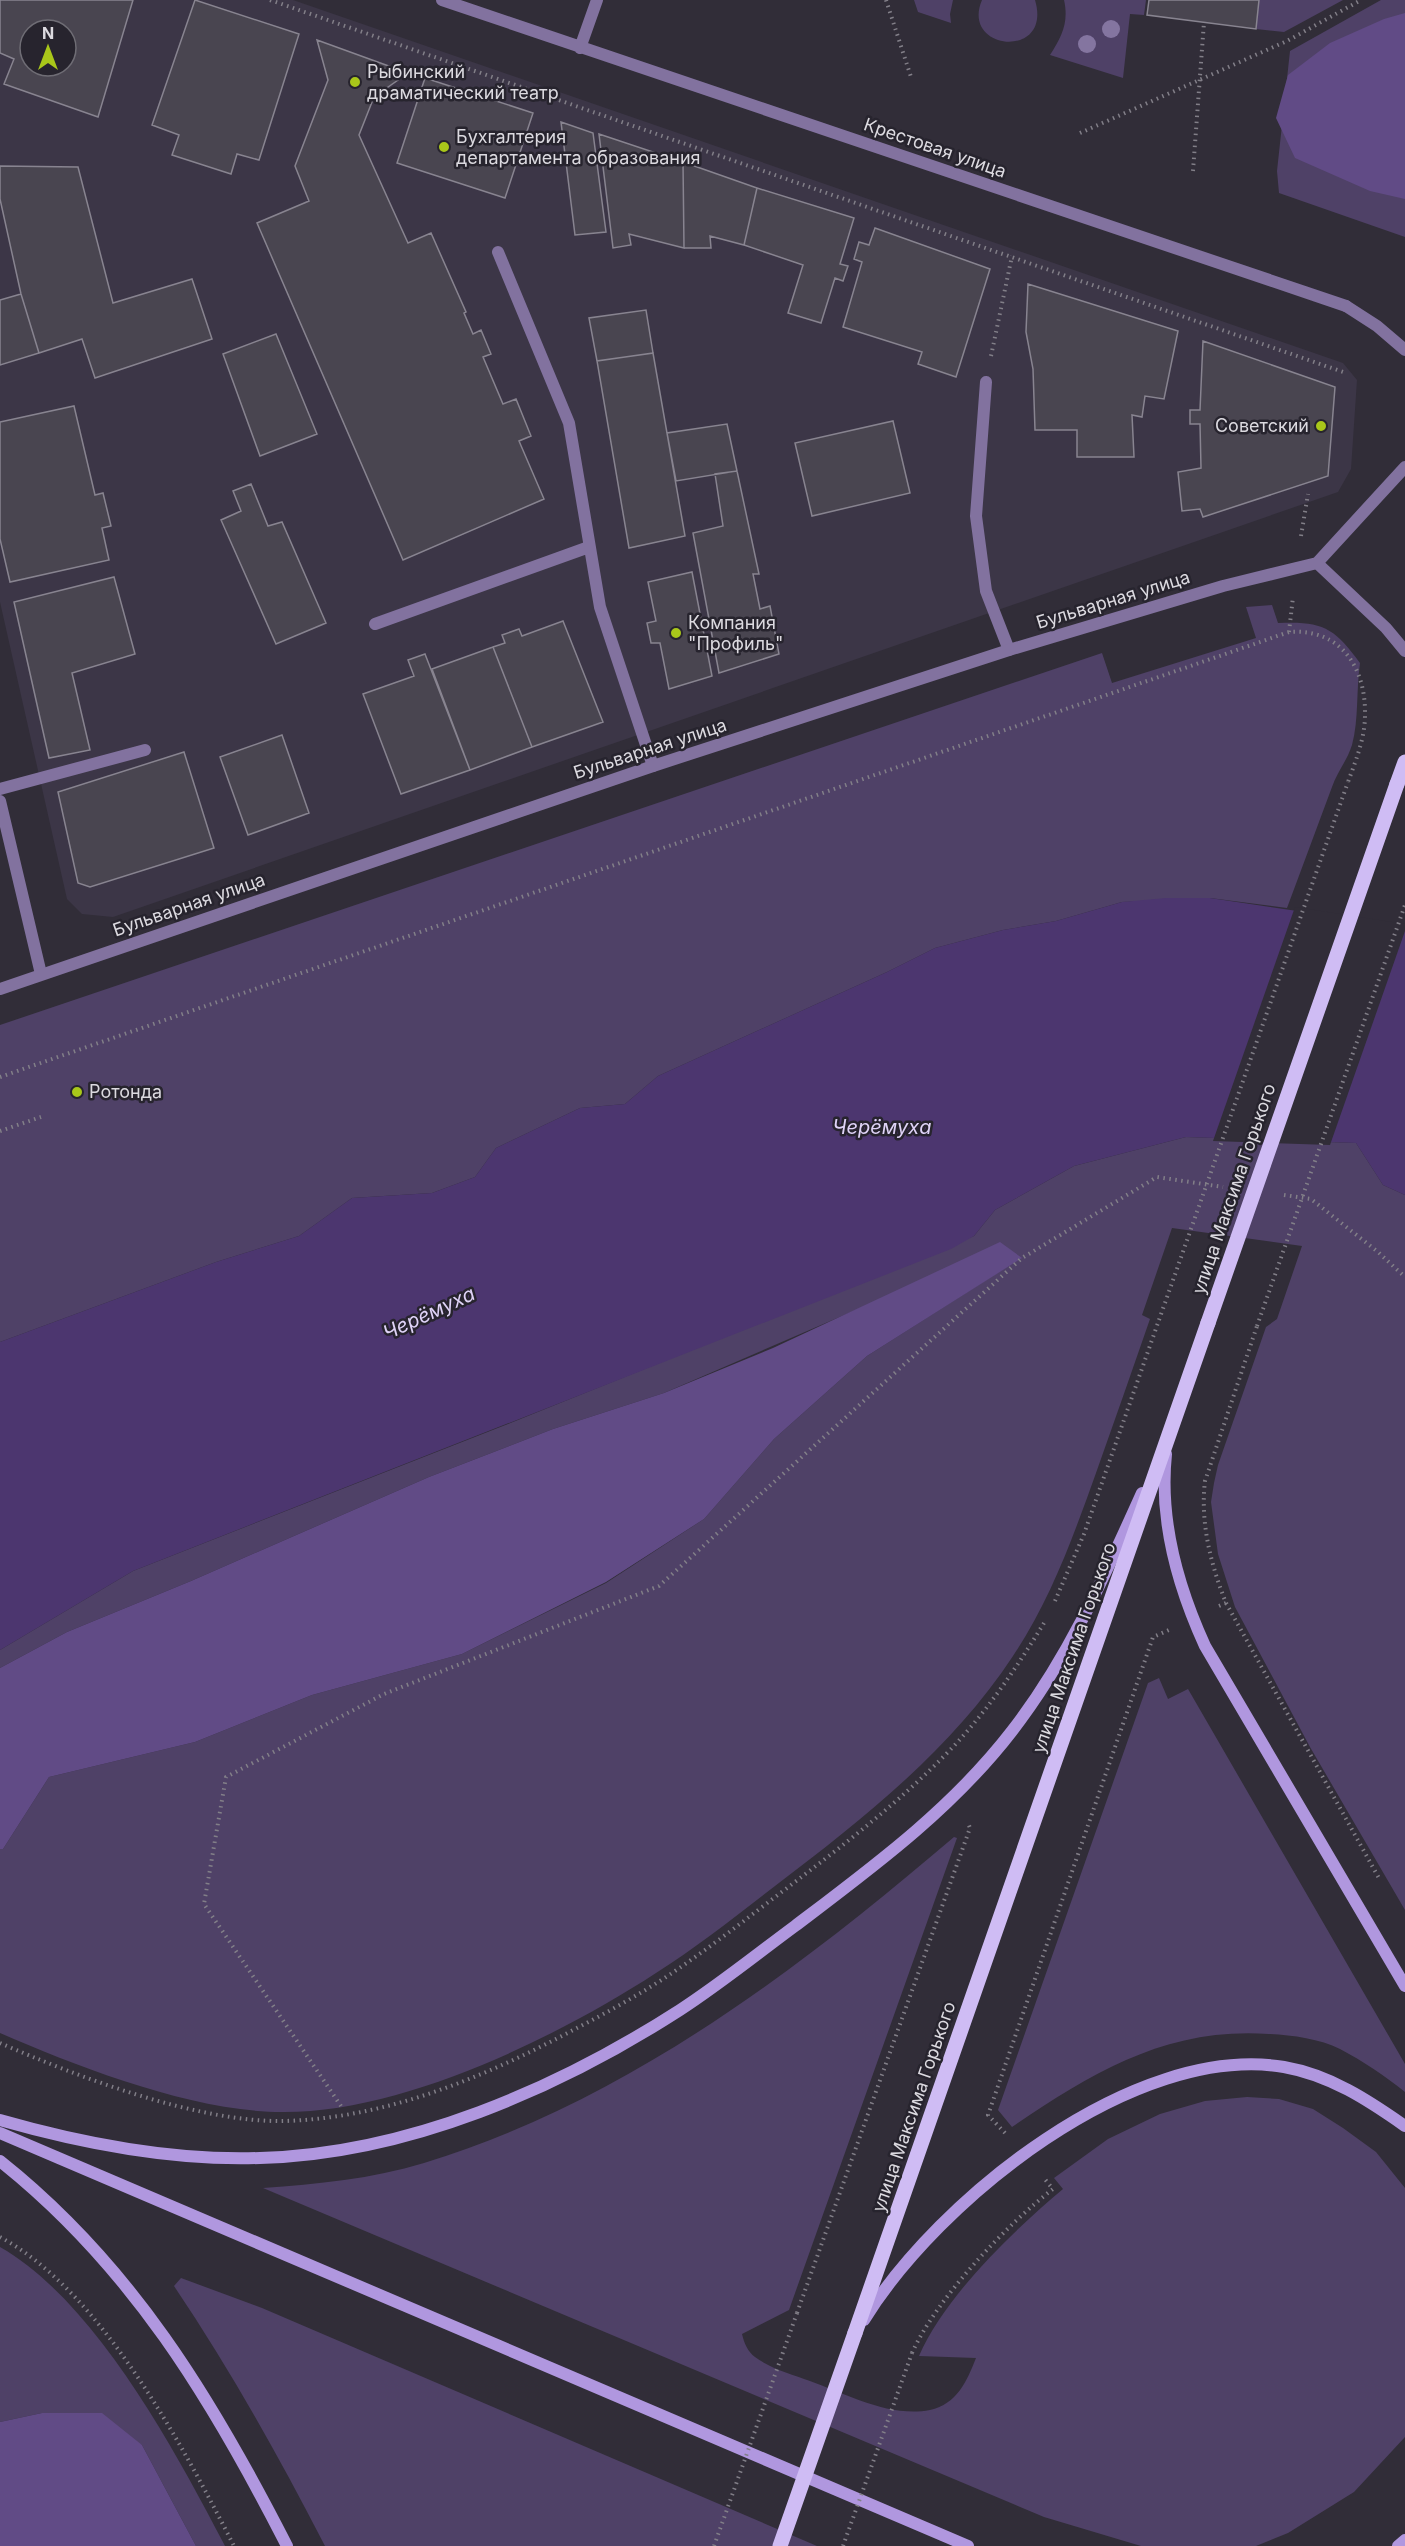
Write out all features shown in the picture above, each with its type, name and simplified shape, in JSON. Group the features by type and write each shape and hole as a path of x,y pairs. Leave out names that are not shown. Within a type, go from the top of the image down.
{"main road":[{"name":"улица Максима Горького","path":"780,2546 1405,762"},
{"path":"1171,1429 1165,1467 1170,1532 1175,1563 1193,1618 1206,1646 1405,1986"},
{"path":"0,2120 106,2146 162,2153 260,2158 317,2154 368,2146 455,2122 567,2073 633,2038 680,2010 861,1876 956,1795 981,1769 1015,1728 1078,1627 1100,1586 1171,1429"},
{"path":"855,2333 874,2303 920,2248 969,2198 1024,2154 1096,2108 1156,2081 1202,2069 1247,2065 1284,2067 1317,2076 1361,2095 1405,2126"},
{"path":"0,2133 968,2546"},
{"path":"0,2161 57,2212 96,2252 160,2328 219,2421 287,2546"},
{"path":"1398,2546 1405,2540"}],"street":[{"name":"Крестовая улица","path":"442,0 1346,306 1377,326 1405,350"},
{"path":"580,48 597,0"},
{"path":"498,252 569,423 600,607 653,766"},
{"path":"986,382 976,516 986,591 1009,650"},
{"path":"1405,467 1317,563 1386,628 1405,651"},
{"path":"375,624 589,547"},
{"name":"Бульварная улица","path":"0,989 653,766 1009,650 1222,586 1317,563"},
{"path":"0,789 145,750"},
{"path":"0,801 41,974"}],"path":[{"path":"270,0 1346,373"},
{"path":"886,0 911,77"},
{"path":"1080,133 1287,41 1361,0"},
{"path":"1193,171 1204,22"},
{"path":"986,382 1012,256"},
{"path":"1296,568 1308,494"},
{"path":"0,1077 1289,632 1305,631 1333,641 1345,651 1354,664 1362,689 1365,714 1360,750 1083,1534 1054,1604"},
{"path":"1382,1883 1226,1603 1210,1555 1203,1500 1211,1462 1257,1326 1405,905"},
{"path":"0,1131 41,1117"},
{"path":"341,2106 204,1904 226,1777 384,1694 659,1586 1022,1258 1157,1177 1228,1188"},
{"path":"1275,1194 1311,1199 1378,1252 1405,1277"},
{"path":"843,2546 912,2353 934,2314 969,2271 1003,2235 1053,2189 988,2115 1154,1637 1226,1603"},
{"path":"0,2043 83,2076 192,2109 282,2121 361,2112 405,2101 488,2071 616,2007 661,1980 712,1945 877,1818 941,1758 990,1704 1021,1661 1049,1614"},
{"path":"714,2546 970,1828 941,1758"},
{"path":"0,2237 39,2262 93,2319 123,2356 173,2436 234,2546"}],"shaded area":[{"path":"0,0 293,0 1343,363 1357,380 1351,469 1338,492 113,917 82,914 67,899 0,602"},
{"path":"914,0 953,0 951,23 918,12"},
{"path":"982,0 1035,0 1037,19 1031,32 1020,40 1007,42 994,38 984,30 979,17"},
{"path":"1064,0 1146,0 1144,15 1130,14 1123,78 1050,55 1065,22"},
{"path":"1259,0 1343,0 1284,32 1256,29"},
{"path":"1381,0 1405,0 1405,237 1279,193 1277,171 1290,51"},
{"path":"1405,13 1405,199 1370,191 1295,158 1276,118 1288,75 1330,43 1384,19"},
{"path":"1272,605 1278,623 1306,623 1326,629 1342,641 1360,663 1356,725 1352,745 1334,782 1287,908 1210,898 1122,902 1056,921 1003,930 935,948 658,1076 625,1104 580,1108 496,1148 475,1177 432,1193 352,1198 299,1236 216,1262 0,1342 0,1025 1102,653 1112,683 1256,638 1246,607"},
{"path":"1186,1137 1356,1143 1383,1185 1405,1195 1405,1910 1310,1747 1235,1607 1218,1554 1211,1502 1218,1465 1266,1327 1277,1319 1302,1246 1172,1228 1142,1315 1150,1319 1079,1521 1050,1590 1013,1656 962,1722 904,1781 841,1835 686,1953 616,1998 525,2046 427,2086 377,2100 328,2109 282,2112 212,2105 138,2086 0,2033 0,1849 3,1849 49,1777 195,1742 312,1695 462,1654 606,1583 704,1519 774,1439 867,1356 1021,1258 872,1303 664,1393 553,1429 429,1477 191,1581 67,1632 0,1668 0,1650 133,1571 508,1424 974,1236 995,1210 1074,1166"},
{"path":"1000,1242 1022,1258 867,1356 774,1439 704,1519 606,1582 462,1654 312,1695 195,1742 49,1777 3,1849 0,1849 0,1668 67,1632 191,1581 429,1477 553,1429 664,1393 773,1348"},
{"path":"1159,1678 1168,1699 1188,1689 1405,2064 1405,2092 1357,2059 1324,2043 1287,2035 1232,2034 1197,2038 1133,2057 1072,2088 1012,2127 998,2110 1148,1683"},
{"path":"954,1837 957,1838 789,2310 742,2334 744,2341 750,2353 775,2368 868,2403 899,2411 915,2412 939,2407 947,2403 960,2390 976,2358 919,2356 945,2310 963,2288 1002,2244 1063,2189 1054,2178 1108,2139 1160,2114 1205,2101 1247,2097 1279,2099 1313,2109 1376,2152 1405,2188 1405,2437 1354,2492 1288,2533 1256,2546 1141,2546 1044,2517 263,2188 344,2180 404,2169 498,2137 569,2105 638,2068 705,2027 770,1983 833,1936"},
{"path":"0,2247 35,2271 68,2303 100,2340 157,2423 225,2546 196,2546 142,2445 42,2413 0,2422"},
{"path":"181,2278 262,2308 817,2546 325,2546 253,2414 215,2349 174,2286"},
{"path":"42,2413 102,2413 142,2445 196,2546 0,2546 0,2422"}],"water":[{"name":"Черёмуха","path":"1166,898 1210,898 1405,927 1405,1195 1383,1185 1356,1143 1186,1137 1074,1166 995,1210 974,1236 951,1249 133,1571 0,1650 0,1342 216,1262 299,1236 352,1198 432,1193 475,1177 496,1148 580,1108 625,1104 658,1076 935,948 1003,930 1056,921 1122,902"}],"pier":[{"path":"1295,907 1405,924 1405,931 1330,1145 1213,1141"}],"building":[{"path":"0,0 133,0 98,117 4,84 14,59 0,53"},
{"path":"195,0 299,34 259,160 237,154 231,174 172,155 179,135 152,125"},
{"path":"1149,0 1259,0 1256,29 1147,15"},
{"path":"317,40 408,73 374,97 359,135 408,243 431,233 466,312 464,313 473,334 481,330 491,354 483,357 503,404 516,399 531,436 519,441 544,499 403,560 257,223 309,201 295,166 328,80"},
{"path":"425,78 533,113 505,198 397,163"},
{"path":"561,122 593,133 606,232 575,235"},
{"path":"599,134 683,162 684,248 629,234 631,245 613,248"},
{"path":"683,162 757,188 744,245 710,236 711,248 684,248"},
{"path":"0,166 78,167 113,303 192,279 212,339 95,378 82,339 39,353 21,294 0,199"},
{"path":"757,188 854,218 840,264 848,266 843,281 835,278 821,323 788,313 803,265 744,245"},
{"path":"875,228 990,269 956,377 918,364 922,352 843,327 862,262 854,259 859,242 869,245"},
{"path":"1028,284 1178,331 1164,399 1145,396 1142,417 1132,415 1134,457 1077,457 1077,430 1035,430 1033,369 1026,332"},
{"path":"21,294 39,353 0,365 0,300"},
{"path":"646,310 653,353 597,361 589,318"},
{"path":"276,334 317,434 260,456 223,354"},
{"path":"1203,341 1335,387 1328,476 1203,517 1200,509 1182,511 1178,472 1201,468 1200,424 1190,424 1190,410 1200,410"},
{"path":"653,353 685,536 629,548 597,361"},
{"path":"74,406 95,495 103,493 111,526 102,528 109,560 10,582 0,539 0,422"},
{"path":"893,421 910,493 812,516 795,443"},
{"path":"727,424 737,471 676,481 667,433"},
{"path":"737,471 759,574 753,574 760,609 770,606 779,654 719,673 693,533 723,526 715,474"},
{"path":"251,484 268,526 282,522 326,623 276,644 221,520 241,511 233,491"},
{"name":"Компания \"Профиль\"","path":"692,572 712,676 669,689 660,643 651,643 647,623 656,621 648,582"},
{"path":"114,577 135,654 72,673 90,750 49,758 14,602"},
{"path":"563,621 603,722 532,747 493,647 505,643 502,635 519,629 522,636"},
{"path":"493,647 532,747 470,770 432,669"},
{"path":"425,654 470,770 401,794 363,694 414,676 408,660"},
{"path":"282,735 309,813 248,835 220,757"},
{"path":"184,752 214,848 90,887 78,883 58,792"}],"place":[{"name":"Рыбинский драматический театр","path":"355,82"},
{"name":"Бухгалтерия департамента образования","path":"444,147"},
{"name":"Советский","path":"1321,426"},
{"name":"Компания \"Профиль\"","path":"676,633"},
{"name":"Ротонда","path":"77,1092"}]}
